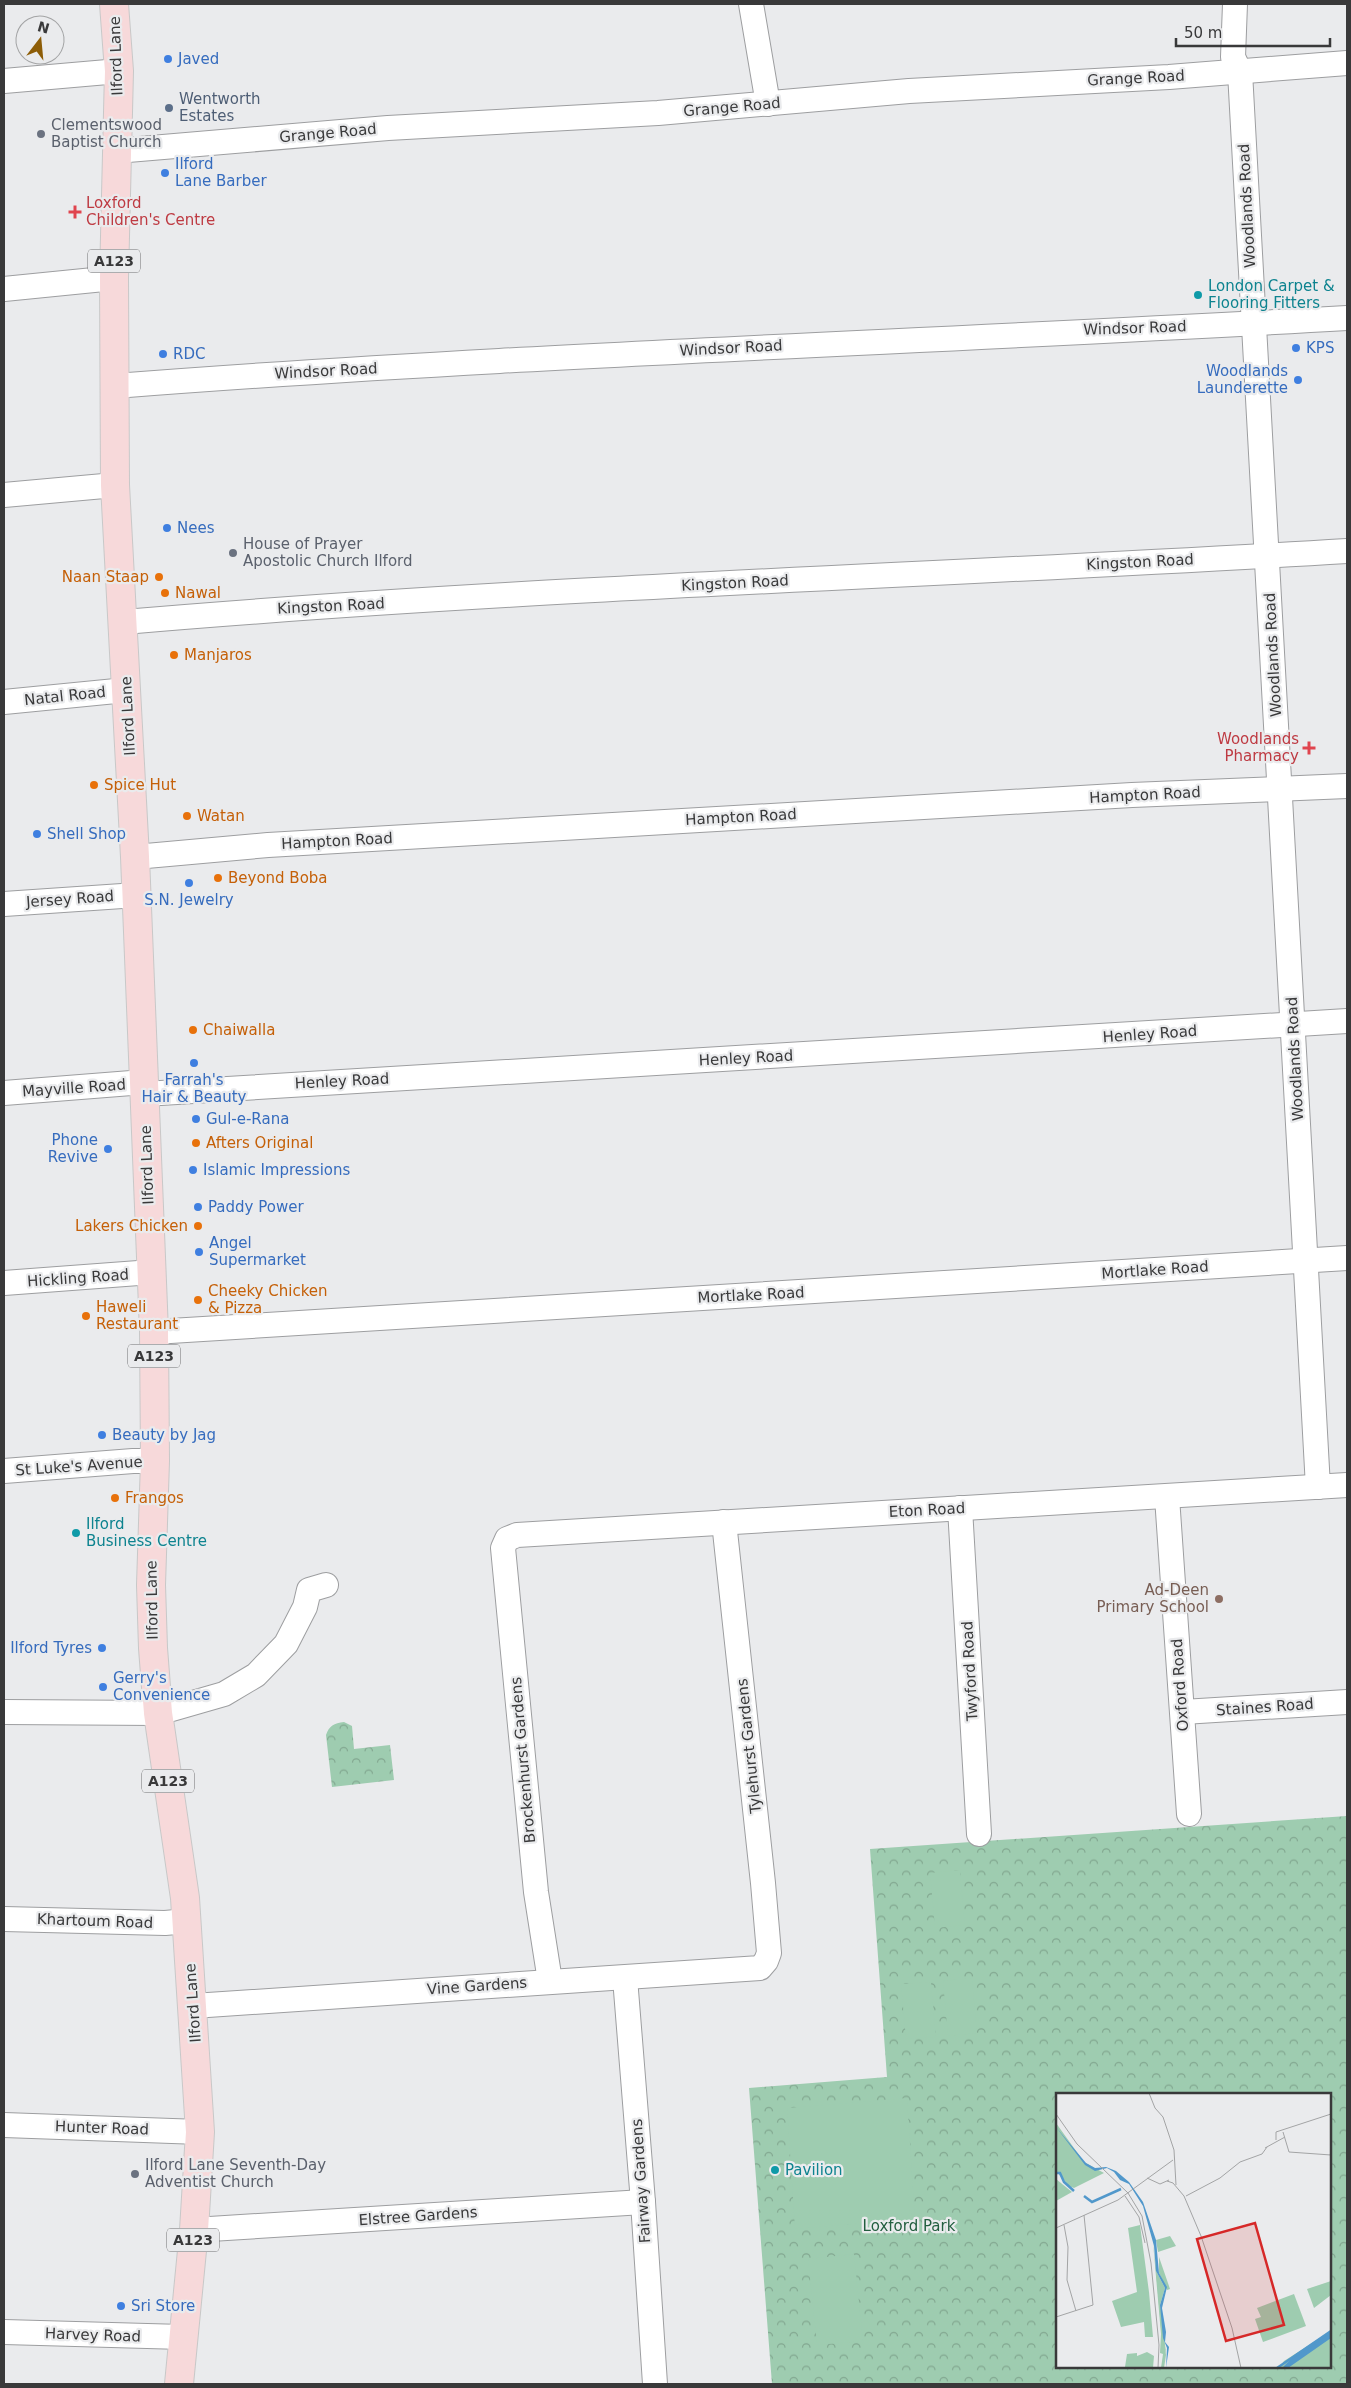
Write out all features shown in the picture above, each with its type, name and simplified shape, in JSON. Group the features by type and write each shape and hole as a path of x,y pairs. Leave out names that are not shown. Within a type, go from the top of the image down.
{"main road":[{"name":"Ilford Lane","path":"114,4 119,71 114,278 115,485 124,622 137,895 154,1332 155,1461 151,1585 158,1713 185,1898 200,2132 194,2230 179,2384"}],"street":[{"path":"751,4 768,104"},
{"name":"Woodlands Road","path":"1235,4 1233,57 1240,72 1294,1024 1318,1487"},
{"name":"Grange Road","path":"116,151 388,128 658,113 909,91 1240,72 1347,63"},
{"path":"4,81 119,71"},
{"path":"4,289 114,278"},
{"name":"Windsor Road","path":"115,386 265,374 744,347 1347,318"},
{"path":"4,496 115,485"},
{"name":"Kingston Road","path":"124,622 263,610 796,579 1347,552"},
{"name":"Natal Road","path":"4,702 126,690"},
{"name":"Hampton Road","path":"135,857 268,845 1122,795 1347,786"},
{"name":"Jersey Road","path":"4,904 137,895"},
{"name":"Henley Road","path":"144,1088 1347,1021"},
{"name":"Mayville Road","path":"4,1093 144,1088"},
{"name":"Mortlake Road","path":"154,1332 1347,1258"},
{"name":"Hickling Road","path":"4,1283 152,1272"},
{"name":"St Luke's Avenue","path":"4,1471 155,1461"},
{"name":"Eton Road","path":"507,1539 517,1535 1347,1486"},
{"name":"Oxford Road","path":"1167,1497 1189,1814"},
{"name":"Twyford Road","path":"960,1508 979,1834"},
{"name":"Tylehurst Gardens","path":"724,1522 763,1883 768,1953 760,1968"},
{"name":"Brockenhurst Gardens","path":"507,1539 503,1548 536,1892 550,1981"},
{"path":"4,1712 158,1713 224,1694 256,1675 286,1644 305,1607 309,1590 326,1585"},
{"name":"Staines Road","path":"1183,1712 1347,1702"},
{"name":"Khartoum Road","path":"4,1919 165,1923 187,1921"},
{"name":"Vine Gardens","path":"193,2006 760,1968"},
{"name":"Fairway Gardens","path":"626,1978 643,2202 654,2384"},
{"name":"Hunter Road","path":"4,2125 200,2132"},
{"name":"Elstree Gardens","path":"194,2230 643,2202"},
{"name":"Harvey Road","path":"4,2332 183,2337"}],"green space":[{"path":"344,1722 352,1726 354,1749 390,1745 394,1780 332,1787 326,1735 332,1726"},
{"name":"Loxford Park","path":"1347,1816 1347,2384 772,2384 749,2088 887,2077 870,1849"},
{"path":"960,1870 965,1925 935,1928 930,1873"},
{"path":"972,1978 977,2033 948,2036 943,1981"},
{"path":"931,1982 936,2037 906,2039 901,1984"},
{"path":"907,2098 915,2219 795,2229 787,2108"},
{"path":"1056,2212 1056,2250 1046,2241"},
{"path":"854,2254 863,2341 817,2345 808,2259"}],"place":[{"name":"Javed","path":"168,59"},
{"name":"Wentworth Estates","path":"169,108"},
{"name":"Clementswood Baptist Church","path":"41,134"},
{"name":"Ilford Lane Barber","path":"165,173"},
{"name":"Loxford Children's Centre","path":"75,212"},
{"name":"London Carpet & Flooring Fitters","path":"1198,295"},
{"name":"KPS","path":"1296,348"},
{"name":"RDC","path":"163,354"},
{"name":"Woodlands Launderette","path":"1298,380"},
{"name":"Nees","path":"167,528"},
{"name":"House of Prayer Apostolic Church Ilford","path":"233,553"},
{"name":"Naan Staap","path":"159,577"},
{"name":"Nawal","path":"165,593"},
{"name":"Manjaros","path":"174,655"},
{"name":"Woodlands Pharmacy","path":"1309,748"},
{"name":"Spice Hut","path":"94,785"},
{"name":"Watan","path":"187,816"},
{"name":"Shell Shop","path":"37,834"},
{"name":"Beyond Boba","path":"218,878"},
{"name":"S.N. Jewelry","path":"189,883"},
{"name":"Chaiwalla","path":"193,1030"},
{"name":"Farrah's Hair & Beauty","path":"194,1063"},
{"name":"Gul-e-Rana","path":"196,1119"},
{"name":"Afters Original","path":"196,1143"},
{"name":"Phone Revive","path":"108,1149"},
{"name":"Islamic Impressions","path":"193,1170"},
{"name":"Paddy Power","path":"198,1207"},
{"name":"Lakers Chicken","path":"198,1226"},
{"name":"Angel Supermarket","path":"199,1252"},
{"name":"Cheeky Chicken & Pizza","path":"198,1300"},
{"name":"Haweli Restaurant","path":"86,1316"},
{"name":"Beauty by Jag","path":"102,1435"},
{"name":"Frangos","path":"115,1498"},
{"name":"Ilford Business Centre","path":"76,1533"},
{"name":"Ad-Deen Primary School","path":"1219,1599"},
{"name":"Ilford Tyres","path":"102,1648"},
{"name":"Gerry's Convenience","path":"103,1687"},
{"name":"Pavilion","path":"775,2170"},
{"name":"Ilford Lane Seventh-Day Adventist Church","path":"135,2174"},
{"name":"Sri Store","path":"121,2306"}]}
